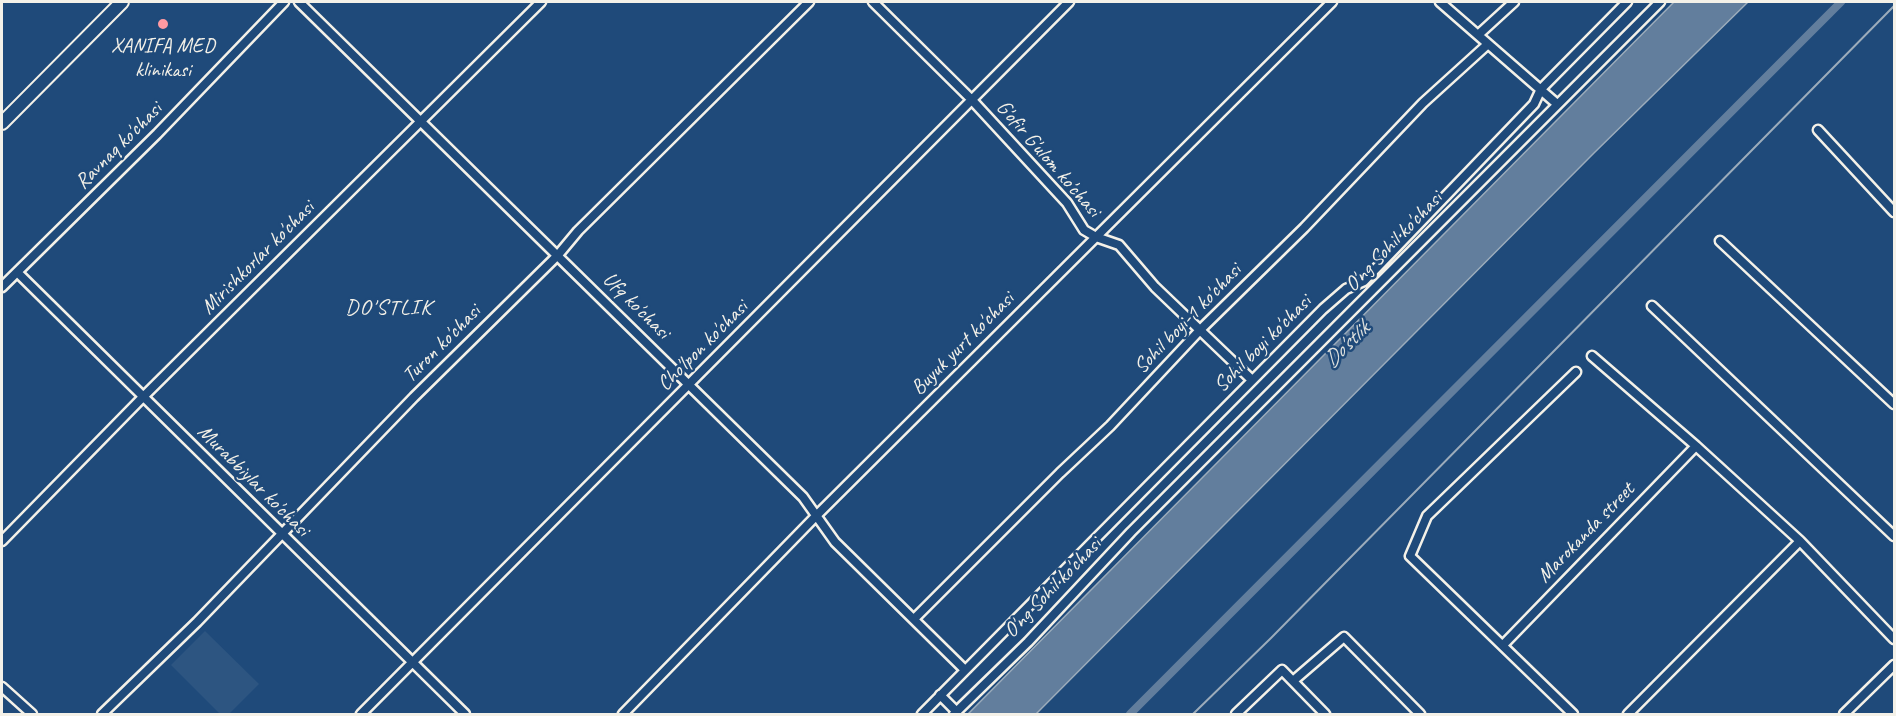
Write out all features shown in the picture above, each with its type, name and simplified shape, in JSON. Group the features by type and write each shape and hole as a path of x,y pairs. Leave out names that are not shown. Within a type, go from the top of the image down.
{"main road":[{"path":"2,123 122,2"}],"street":[{"name":"Ravnaq ko'chasi","path":"2,287 158,134 284,2"},
{"name":"Ufq ko'chasi","path":"299,2 803,497 835,542 965,670"},
{"name":"Mirishkorlar ko'chasi","path":"2,541 143,397 542,2"},
{"name":"Turon ko'chasi","path":"102,714 197,622 414,397 809,2"},
{"name":"G'ofir G'ulom ko'chasi","path":"873,2 971,99 1067,203 1084,230 1119,245 1155,287 1252,380"},
{"name":"Cho'lpon ko'chasi","path":"361,714 1069,2"},
{"name":"Buyuk yurt ko'chasi","path":"623,714 817,515 1332,2"},
{"path":"1440,2 1557,104"},
{"path":"1478,35 1514,2"},
{"name":"Sohil boyi ko'chasi","path":"922,714 1323,309 1346,289 1364,281 1534,104 1541,89 1628,2"},
{"name":"O'ng Sohil ko'chasi","path":"956,713 1028,642 1131,531 1660,2"},
{"name":"Sohil boyi-1 ko'chasi","path":"914,618 1060,472 1110,426 1200,330 1304,228 1423,103 1488,44"},
{"path":"1818,130 1894,212"},
{"path":"1720,241 1894,404"},
{"name":"Murabbiylar ko'chasi","path":"17,272 465,714"},
{"path":"1652,306 1893,533"},
{"path":"1592,356 1696,446 1800,542 1894,639"},
{"path":"1573,714 1410,556 1427,516 1576,372"},
{"name":"Marokanda street","path":"1503,645 1696,446"},
{"path":"1628,714 1800,542"},
{"path":"1293,681 1344,637 1420,714"},
{"path":"1844,714 1894,665"},
{"path":"1236,714 1282,670 1325,714"},
{"path":"2,687 32,714"},
{"path":"940,696 956,713"}],"shaded area":[{"path":"205,631 259,684 229,714 220,714 171,665"}],"water":[{"name":"Do'stlik","path":"1674,2 1748,2 1594,153 1036,714 968,714"}],"waterway":[{"path":"1130,714 1841,2"},
{"path":"1193,714 1271,638 1894,6"}],"place":[{"name":"XANIFA MED klinikasi","path":"163,24"}],"district":[{"name":"DO'STLIK","path":"389,308"}]}
